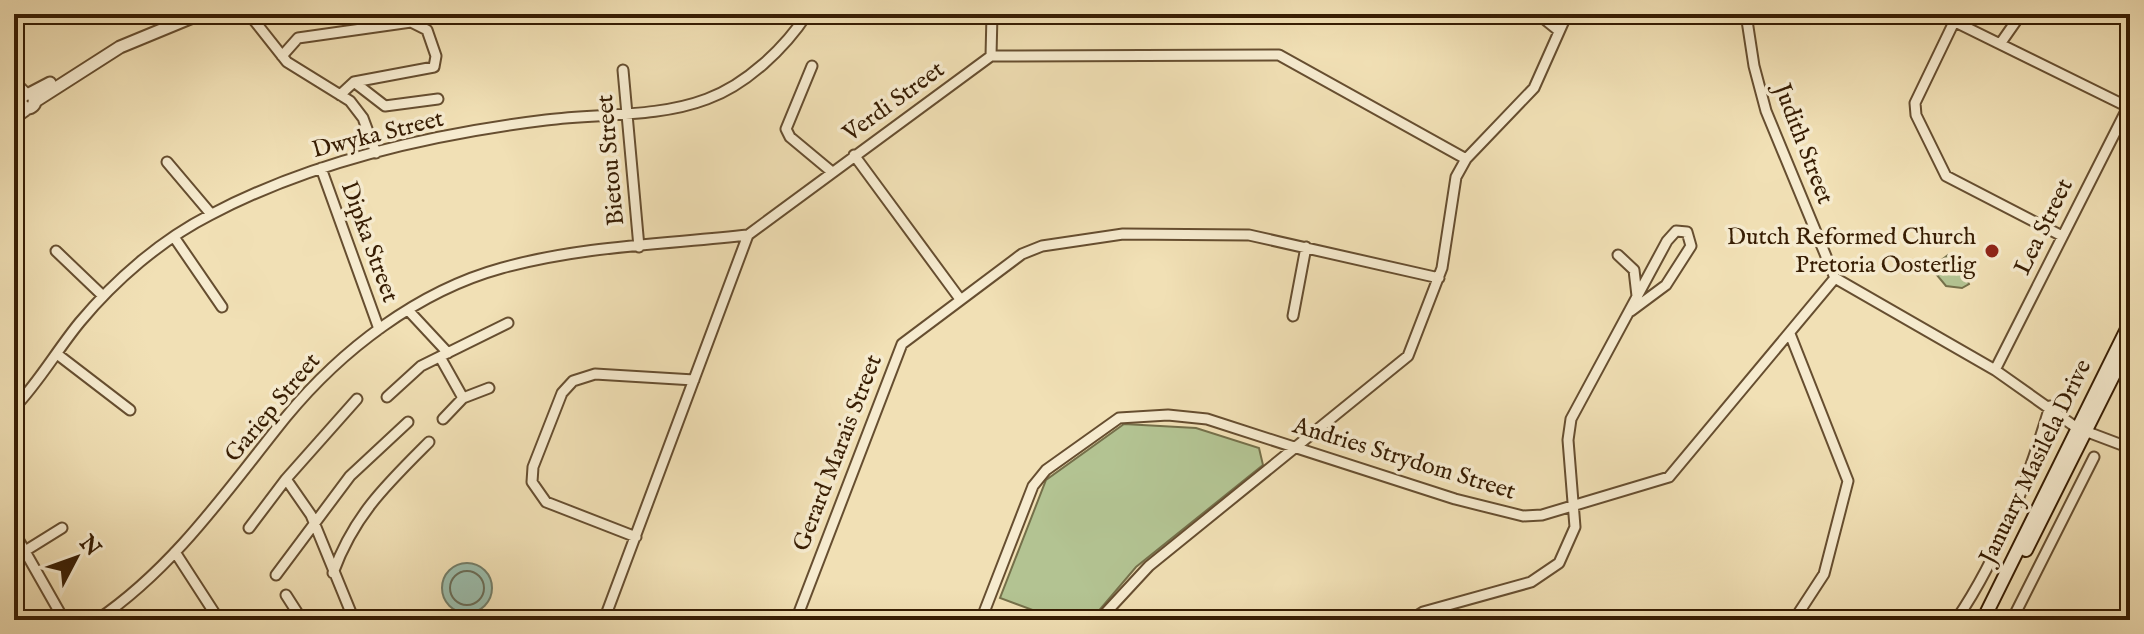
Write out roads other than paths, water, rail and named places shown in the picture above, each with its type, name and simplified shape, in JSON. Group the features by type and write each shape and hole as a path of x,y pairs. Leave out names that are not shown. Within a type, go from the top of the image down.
{"main road":[{"name":"January Masilela Drive","path":"1986,620 2081,430 2130,323"},
{"name":"January Masilela Drive","path":"2081,430 2130,340"}],"street":[{"path":"14,118 25,100 98,53 184,14"},
{"path":"25,100 120,47 200,14"},
{"path":"249,14 282,56 340,95 363,118 376,153"},
{"path":"647,14 655,18 660,14"},
{"name":"Dwyka Street","path":"16,401 103,296 174,237 211,214 321,168 376,153 495,126 689,105 720,93 784,44 807,14"},
{"path":"992,14 991,56 1279,55 1466,159"},
{"path":"1538,14 1559,31"},
{"path":"1099,620 1149,566 1408,356 1439,278 1451,194 1466,159 1530,93 1567,14"},
{"name":"Judith Street","path":"1746,14 1754,66 1766,111 1835,278"},
{"path":"1939,14 2129,105"},
{"path":"2000,44 2021,14"},
{"path":"282,56 298,38 411,22 427,30 436,56 434,67 354,82 340,95"},
{"path":"1954,22 1915,103 1916,115 1941,170 1955,183 2062,236"},
{"name":"Verdi Street","path":"748,235 991,56"},
{"path":"812,66 786,129 790,137 832,172"},
{"name":"Bietou Street","path":"623,70 639,247"},
{"path":"354,82 385,106 438,99"},
{"path":"14,83 25,100"},
{"name":"Lea Street","path":"1995,370 2129,105"},
{"path":"854,155 960,299"},
{"path":"167,162 211,214"},
{"name":"Dipka Street","path":"321,168 379,329"},
{"path":"1410,620 1423,612 1496,593 1552,571 1574,536 1569,424 1670,237 1679,230 1687,232 1691,246 1672,279 1631,311"},
{"name":"Gerard Marais Street","path":"796,620 902,344 1022,254 1068,241 1123,234 1237,234 1261,236 1439,278"},
{"path":"604,620 748,235"},
{"name":"Gariep Street","path":"97,620 125,600 175,552 231,490 310,389 348,352 408,310 504,267 748,235"},
{"path":"174,237 222,307"},
{"path":"1293,316 1306,247"},
{"path":"56,251 103,296"},
{"path":"1618,255 1634,270 1638,297"},
{"path":"1835,278 1995,370 2081,430 2130,448"},
{"name":"Andries Strydom Street","path":"981,620 1033,486 1046,470 1119,418 1199,417 1437,493 1523,516 1573,506 1669,477 1835,278"},
{"path":"408,310 444,355 463,398"},
{"path":"387,397 409,375 508,323"},
{"path":"1790,334 1848,481 1824,574 1794,620"},
{"path":"57,354 130,410"},
{"path":"636,537 546,502 532,482 533,467 562,393 580,377 595,374 694,380"},
{"path":"443,419 463,398 489,388"},
{"path":"249,528 286,479 357,399"},
{"path":"1956,620 1975,591 2029,472 2050,406"},
{"path":"276,575 350,476 408,422"},
{"path":"333,573 346,541 372,499 429,442"},
{"path":"2012,620 2094,457"},
{"path":"286,479 308,508 354,620"},
{"path":"25,551 62,528"},
{"path":"14,532 64,620"},
{"path":"175,552 219,620"},
{"path":"286,595 302,620"}],"water":[{"path":"467,563 485,570 492,588 485,606 467,613 449,606 442,588 449,570"}],"place":[{"name":"Dutch Reformed Church Pretoria Oosterlig","path":"1992,251"}]}
